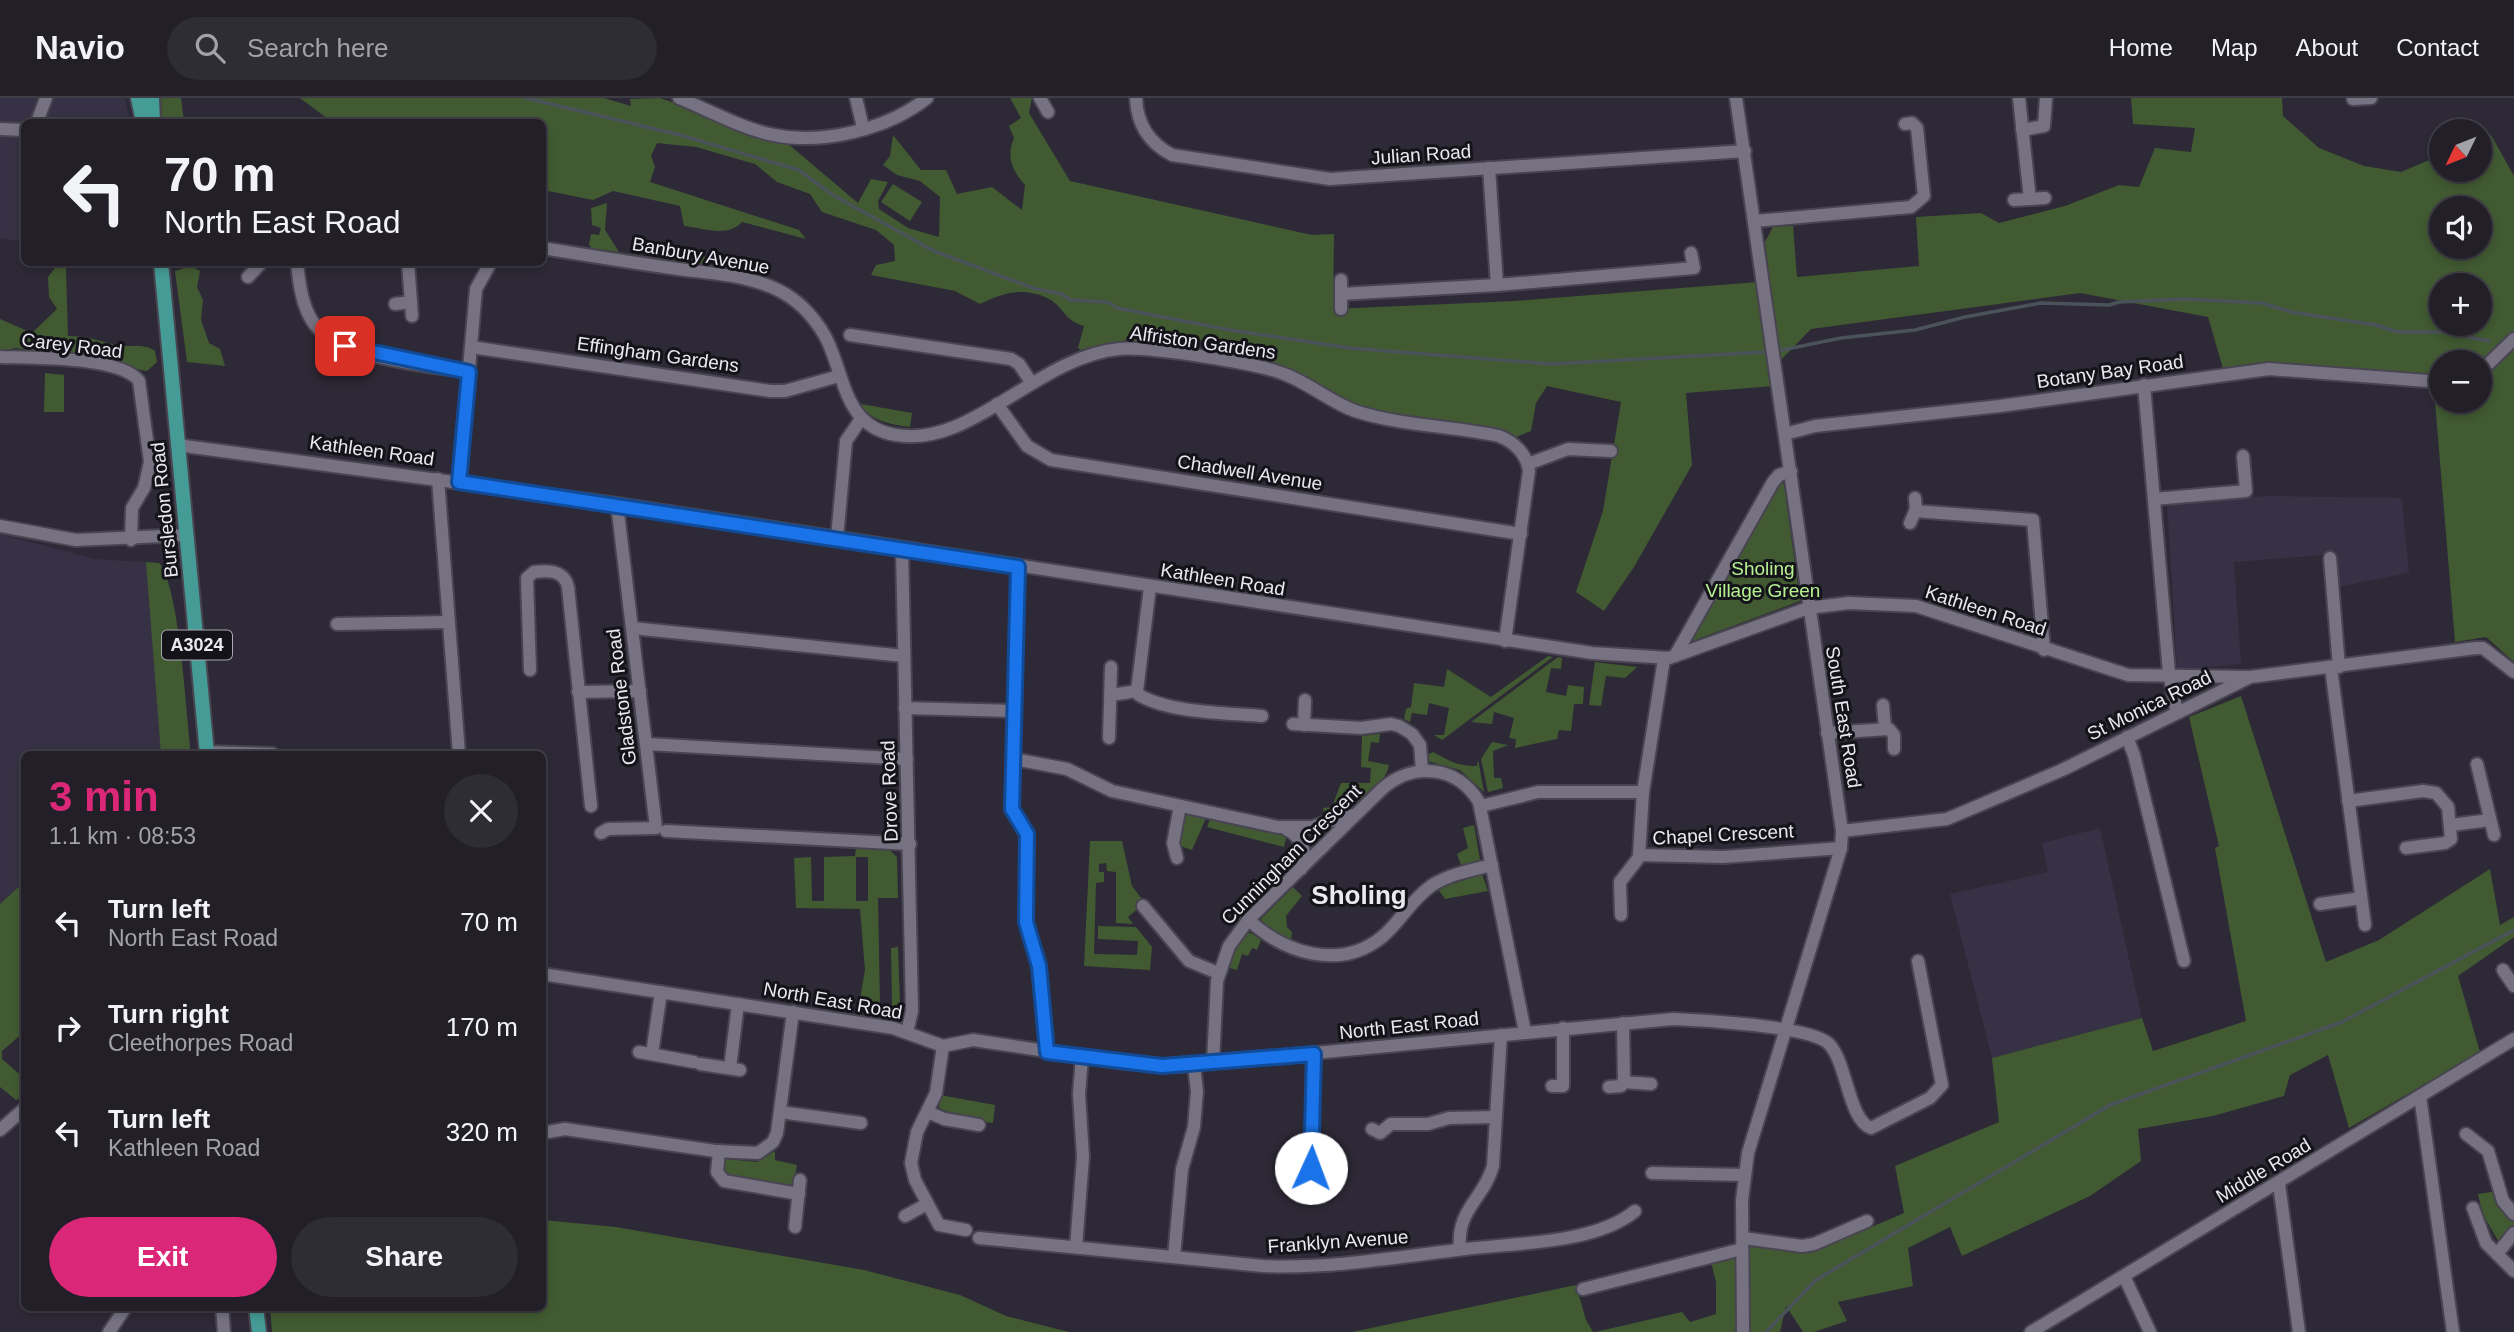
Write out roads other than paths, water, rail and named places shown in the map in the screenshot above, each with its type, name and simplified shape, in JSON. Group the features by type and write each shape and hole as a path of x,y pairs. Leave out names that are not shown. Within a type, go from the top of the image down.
{"main road":[{"path":"138,98 142,119"},
{"path":"152,98 153,119"},
{"name":"Bursledon Road","path":"161,266 207,751"},
{"path":"256,1311 259,1332"}],"street":[{"path":"38,119 46,98"},
{"path":"678,98 773,135 819,138 863,128 890,118 927,98"},
{"path":"856,98 863,128"},
{"path":"1040,98 1048,112"},
{"name":"Julian Road","path":"1136,98 1138,113 1147,134 1156,145 1172,155 1330,179 1745,151"},
{"name":"South East Road","path":"1736,98 1842,831 1841,848 1751,1139 1744,1175 1743,1332"},
{"path":"2019,98 2030,199"},
{"path":"2022,131 2044,125 2046,98"},
{"path":"2353,99 2371,98"},
{"path":"1755,221 1911,207 1919,203 1924,196 1917,128 1912,123 1905,124"},
{"path":"0,129 21,131"},
{"path":"1489,168 1497,285"},
{"path":"2014,200 2045,198"},
{"name":"Banbury Avenue","path":"546,249 738,278 776,288 796,300 811,316 830,346 849,402 862,419"},
{"path":"1340,309 1341,287 1497,285 1695,273 1691,253"},
{"path":"248,277 258,266"},
{"path":"298,266 309,315 317,327 336,342 385,356 469,372"},
{"path":"408,266 412,316"},
{"path":"459,482 477,284 488,266"},
{"path":"395,304 411,302"},
{"path":"850,335 1011,359 1019,364 1031,382"},
{"path":"2492,360 2514,339"},
{"name":"Effingham Gardens","path":"471,347 770,391 785,390 839,376"},
{"name":"Alfriston Gardens","path":"862,419 889,434 912,435 961,425 1031,382 1076,360 1123,349 1258,366 1296,379 1359,412 1499,436 1517,447 1528,464"},
{"name":"Carey Road","path":"0,357 111,366 130,372 139,381 150,462 144,488 132,508 131,540"},
{"name":"Botany Bay Road","path":"1785,434 1815,426 2283,369 2429,381"},
{"path":"2144,385 2169,673 2177,713"},
{"name":"Chadwell Avenue","path":"997,404 1027,446 1051,460 1521,534"},
{"path":"837,538 846,441 862,419"},
{"name":"Kathleen Road","path":"177,445 617,504 1505,641 1670,657 1808,608 1849,603 1916,606 2127,675 2169,673 2250,677"},
{"path":"1505,641 1529,478 1528,464 1568,449 1611,451"},
{"path":"2154,499 2246,491 2243,456"},
{"path":"1670,657 1773,482 1779,475 1790,471"},
{"path":"438,479 459,751"},
{"name":"Gladstone Road","path":"601,833 608,828 656,828 617,504"},
{"path":"1914,511 2032,520 2044,650"},
{"path":"0,526 76,540 131,540 187,535"},
{"name":"Drove Road","path":"902,549 912,1014 907,1032"},
{"path":"2330,558 2335,668 2364,925"},
{"path":"1018,567 1012,809 1027,834 1026,922 1039,966 1047,1052"},
{"path":"530,670 527,578 534,572 557,573 567,582 591,806"},
{"path":"1137,691 1150,587"},
{"path":"337,624 448,622"},
{"path":"632,628 904,656"},
{"name":"St Monica Road","path":"1842,831 1947,819 2062,770 2250,677 2483,648 2514,672"},
{"name":"Chapel Crescent","path":"1670,657 1643,792 1640,856 1723,857 1841,848"},
{"path":"1109,738 1111,667"},
{"path":"578,692 640,691"},
{"path":"1111,695 1137,691"},
{"path":"1137,691 1143,697 1204,711 1262,716"},
{"path":"1305,700 1298,725 1361,728 1391,724 1399,726 1412,734 1420,745 1422,771 1455,776 1471,788 1480,806 1525,1032"},
{"path":"1883,705 1885,728"},
{"path":"905,708 1015,711"},
{"path":"1827,733 1885,728 1893,733 1894,748"},
{"path":"2127,737 2134,755 2184,961"},
{"path":"647,744 907,759"},
{"path":"1013,759 1067,769 1106,789 1283,827 1292,831 1300,842 1305,858 1301,869"},
{"path":"2477,764 2494,835"},
{"name":"Cunningham Crescent","path":"1213,1063 1218,973 1229,946 1249,920 1365,806 1392,782 1422,771"},
{"path":"2348,801 2430,791 2439,795 2447,803 2452,835 2448,842 2406,848"},
{"path":"1480,806 1538,792 1643,792"},
{"path":"1177,858 1173,843 1180,806"},
{"path":"1283,827 1327,824 1365,806"},
{"path":"2451,825 2490,820"},
{"path":"666,831 910,844"},
{"path":"1621,915 1620,882 1640,856"},
{"path":"1249,920 1265,934 1294,950 1325,955 1347,952 1368,946 1383,936 1431,886 1458,874 1492,865"},
{"path":"2320,904 2361,898"},
{"path":"1143,906 1189,961 1218,973"},
{"name":"North East Road","path":"546,975 907,1032 943,1046 972,1040 1144,1065 1194,1065 1678,1019 1784,1031 1814,1036 1831,1046 1860,1120 1869,1127 1876,1127 1930,1098 1939,1091 1942,1082 1918,961"},
{"path":"2503,970 2513,983"},
{"path":"661,992 646,1053 735,1069 738,1004"},
{"path":"546,1132 572,1129 719,1151 748,1154 762,1151 776,1138 793,1012"},
{"path":"1623,1023 1623,1083"},
{"path":"1552,1086 1563,1086 1563,1028"},
{"path":"1460,1250 1463,1217 1489,1177 1500,1152 1496,1117 1501,1035"},
{"name":"Middle Road","path":"2031,1332 2514,1039"},
{"path":"943,1046 936,1093 917,1132 911,1163 915,1180 939,1225 966,1230"},
{"path":"1310,1195 1314,1054"},
{"path":"1076,1247 1083,1158 1079,1105 1082,1057"},
{"path":"1174,1257 1182,1169 1192,1141 1195,1117 1197,1085 1194,1065"},
{"path":"1609,1087 1621,1086 1623,1083 1651,1084"},
{"path":"2420,1096 2452,1332"},
{"path":"0,1130 21,1112"},
{"path":"780,1112 861,1124"},
{"path":"928,1112 944,1119 979,1125"},
{"path":"1379,1135 1391,1124 1428,1124 1449,1118 1496,1117"},
{"path":"2466,1134 2488,1151 2503,1201 2514,1214"},
{"path":"719,1151 717,1172 724,1181 799,1195"},
{"path":"1311,1168 1340,1170"},
{"path":"1652,1172 1744,1175"},
{"path":"795,1227 800,1180"},
{"path":"2279,1184 2299,1332"},
{"path":"905,1216 927,1204"},
{"path":"2473,1208 2482,1236 2514,1271"},
{"name":"Franklyn Avenue","path":"979,1238 997,1233 1076,1247 1307,1266 1572,1236 1624,1220 1635,1211"},
{"path":"1583,1289 1742,1244 1814,1244 1867,1221"},
{"path":"2497,1254 2514,1233"},
{"path":"2124,1276 2150,1332"},
{"path":"108,1332 122,1311"},
{"path":"222,1311 224,1332"}],"waterway":[{"path":"526,98 680,135 799,170 831,194 934,251 1036,289 1062,294 1070,300 1108,302 1117,308 1230,330 1349,348 1551,364 1765,352"},
{"path":"1782,350 1841,338 1915,330 1965,317 2041,303 2109,305 2119,302 2186,299 2262,303 2291,312 2376,325 2398,332 2441,332 2489,341"},
{"path":"1766,1332 1816,1280 2110,1105 2342,1022 2514,930"}],"district":[{"name":"Sholing","path":"1359,895"}],"park label":[{"name":"Sholing Village Green","path":"1763,579"}]}
